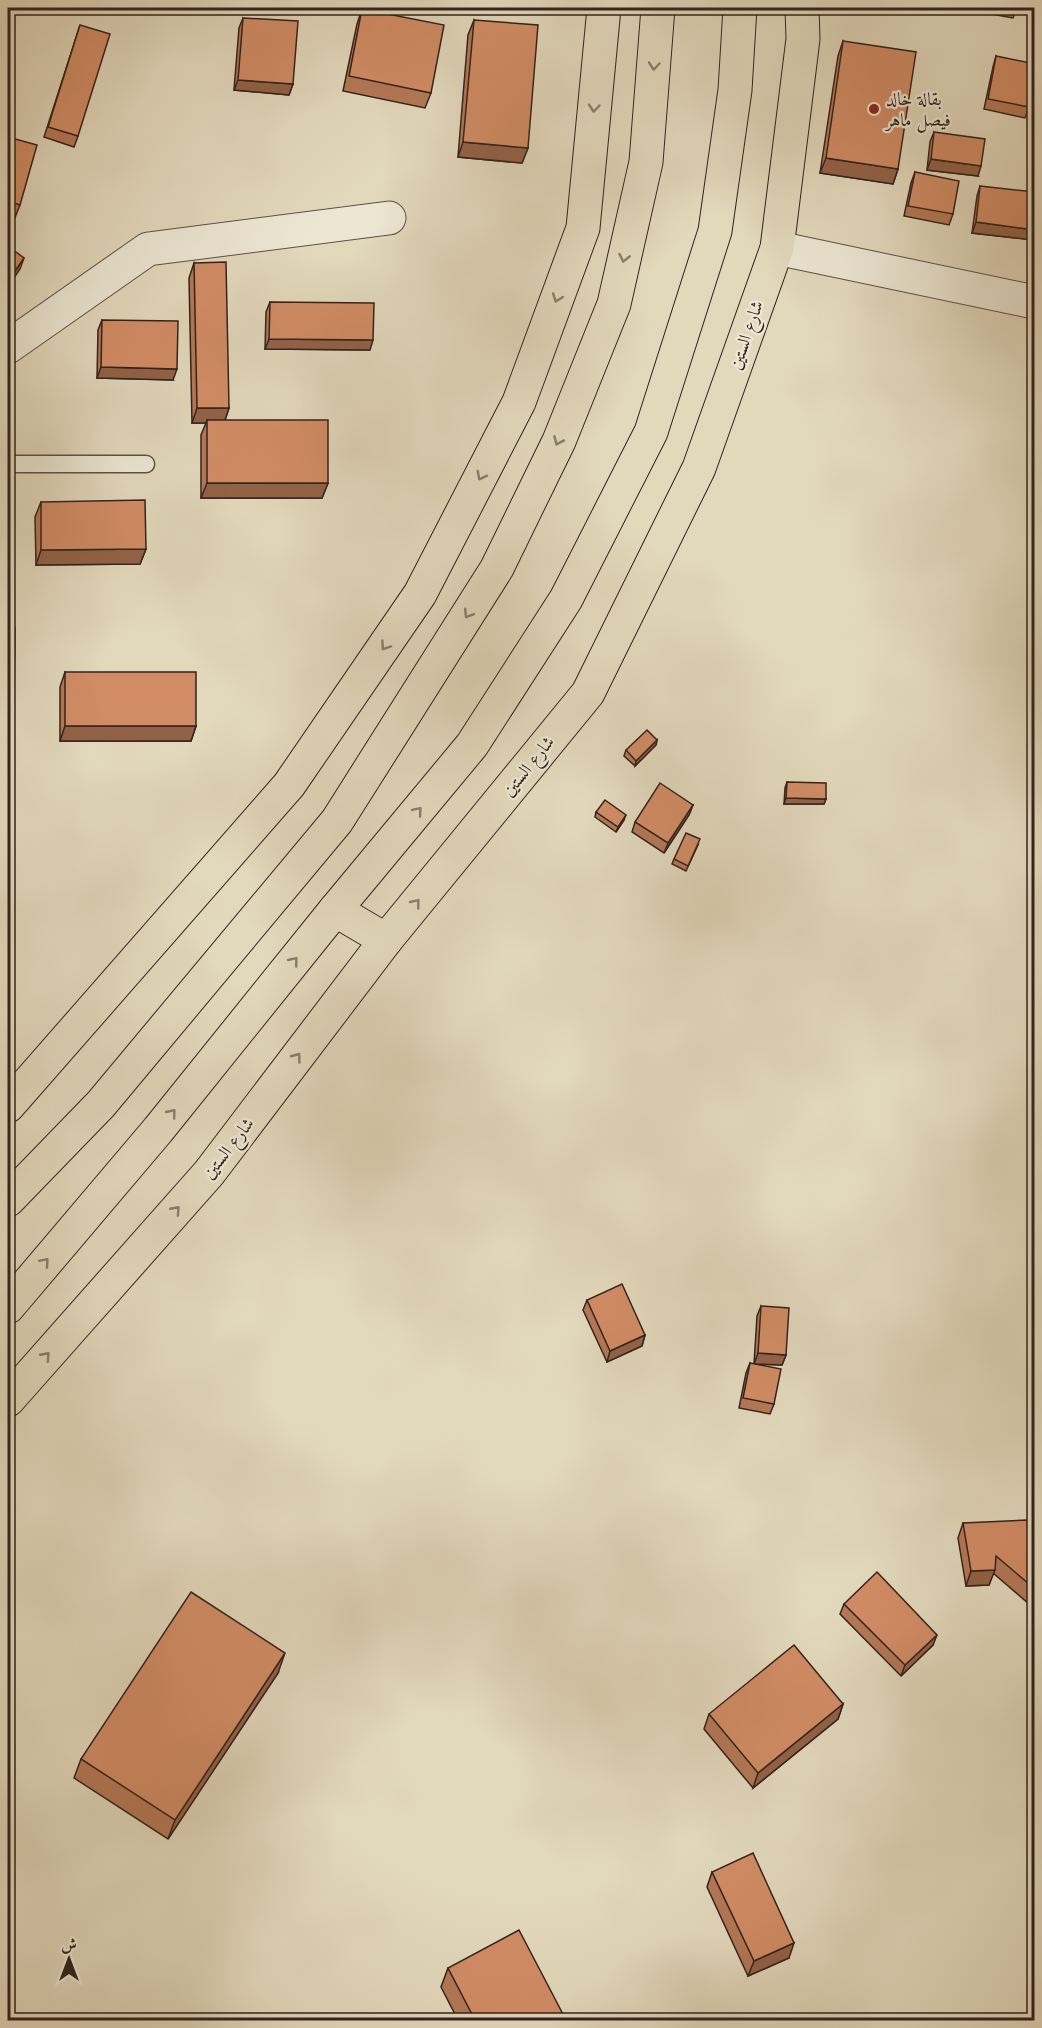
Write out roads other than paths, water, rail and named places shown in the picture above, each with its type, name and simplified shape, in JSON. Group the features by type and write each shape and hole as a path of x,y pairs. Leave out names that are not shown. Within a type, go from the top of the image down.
{"main road":[{"path":"8,1106 289,785 420,594 519,402 583,228 604,8"},
{"path":"8,1200 101,1104 337,820 497,568 559,441 614,304 646,162 658,8"},
{"path":"8,1306 158,1130 335,910 472,745 566,599 651,432 715,231 735,90 740,8"},
{"name":"شارع الستين","path":"8,1400 209,1173 386,940 588,693 699,468 777,248 803,39 802,8"},
{"path":"335,910 386,940"}],"street":[{"path":"8,347 148,249 389,218"},
{"path":"777,248 1035,302"}],"lane":[{"path":"8,464 146,464"}],"place":[{"name":"بقالة خالد فيصل ماهر","path":"874,109"}]}
